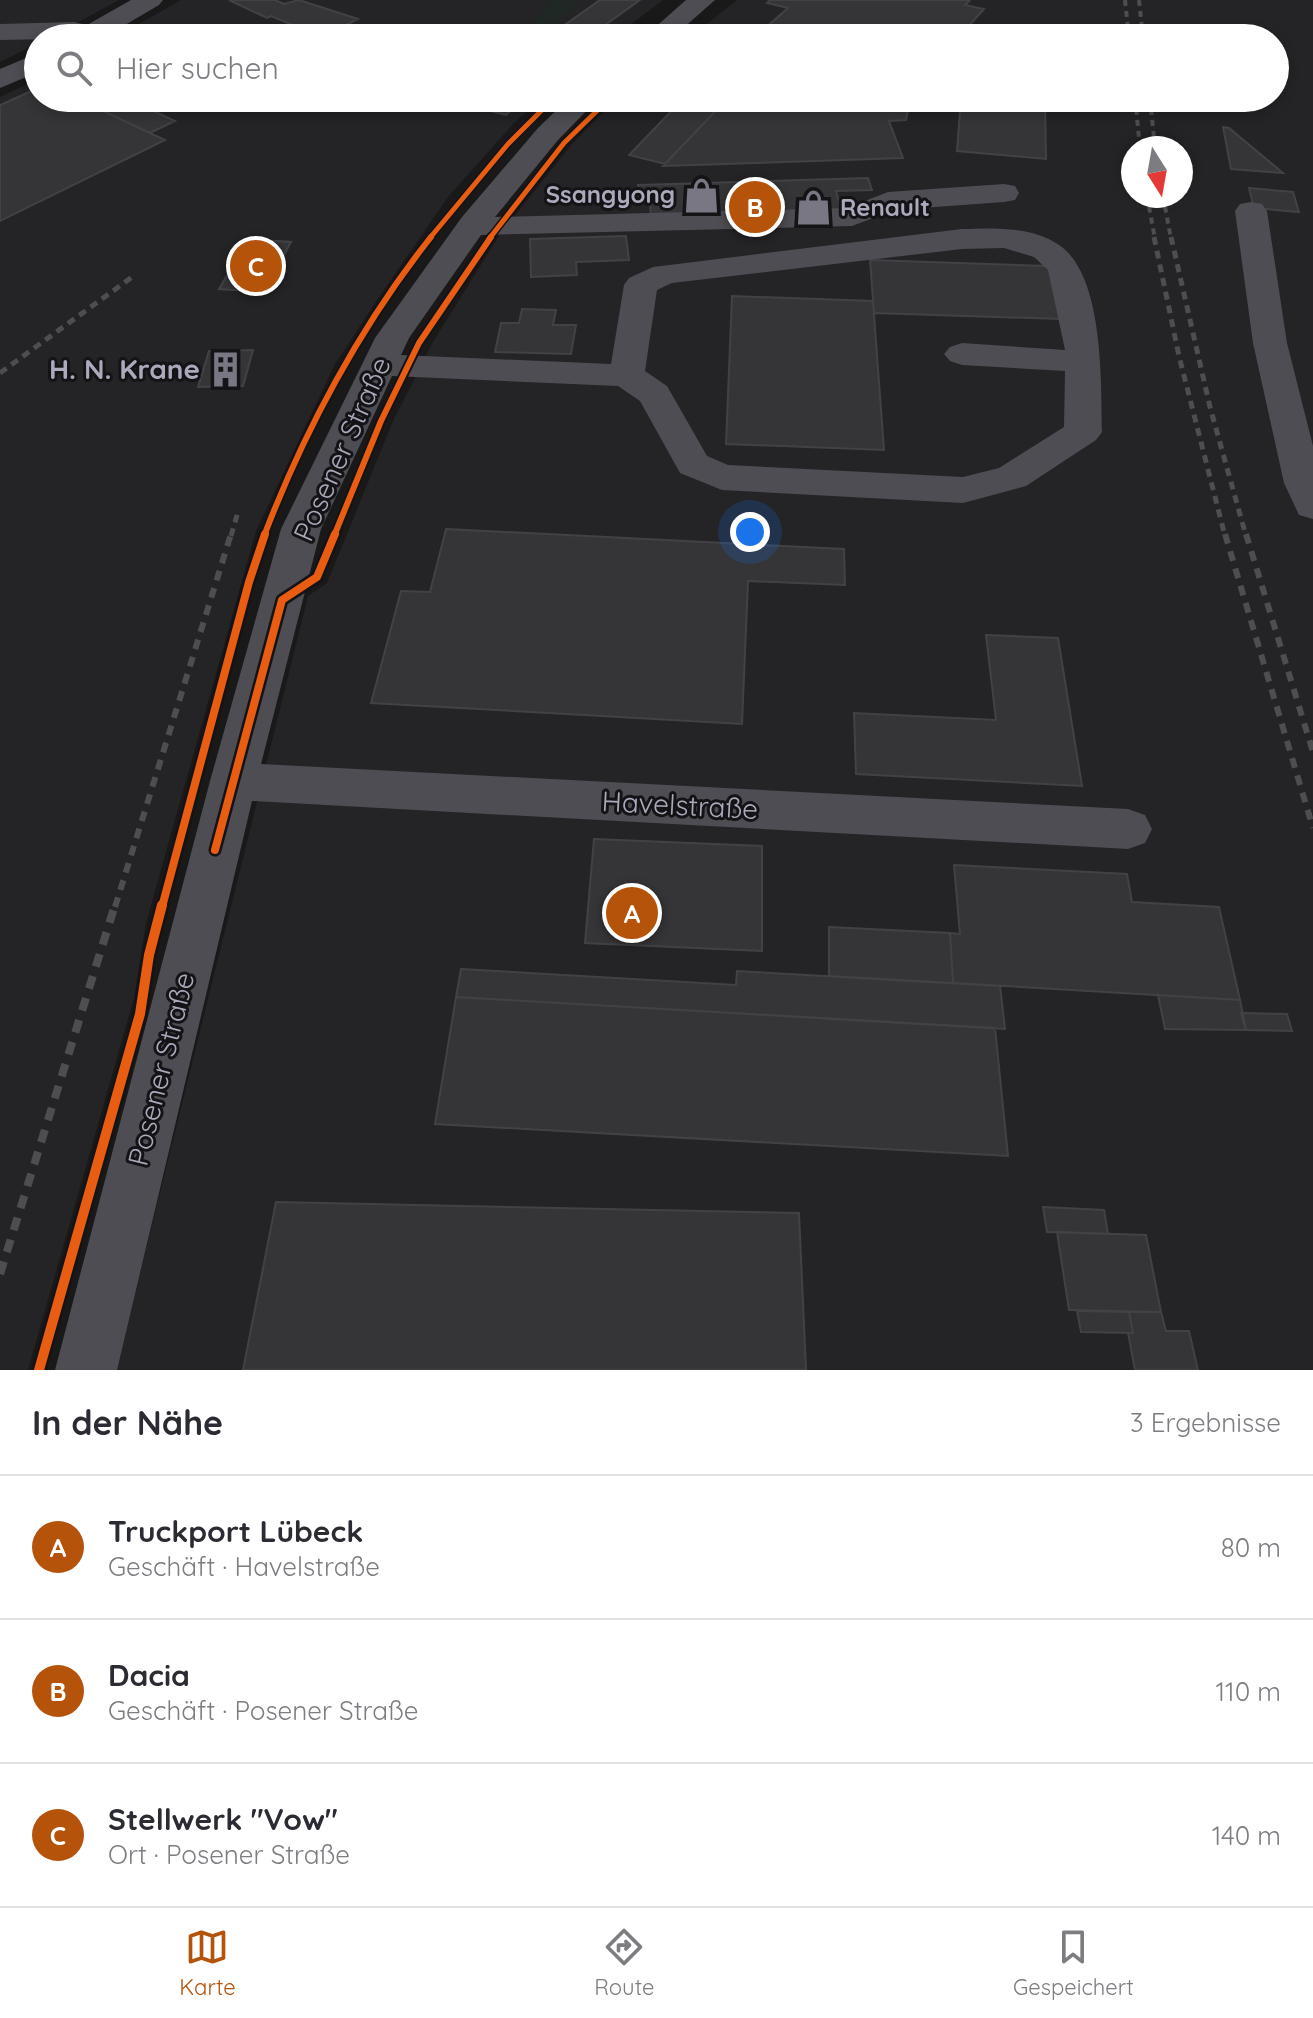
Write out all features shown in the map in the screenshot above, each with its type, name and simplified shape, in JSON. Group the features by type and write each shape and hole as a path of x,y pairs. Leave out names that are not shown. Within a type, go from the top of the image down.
{"street":[{"path":"108,24 150,0"},
{"path":"673,24 702,0"},
{"path":"0,32 24,31"},
{"path":"0,80 24,68"},
{"name":"Posener Straße","path":"86,1370 233,781 301,529 392,338 473,224 548,134 571,112"},
{"path":"473,224 497,227 852,217 888,201 1004,193"},
{"path":"1251,211 1270,343 1303,483 1313,506"},
{"path":"380,363 407,367 627,375 654,394 693,464 722,477 963,490 1012,477 1083,432 1082,332 1064,269 1051,254 1035,246 1004,238 962,239 665,274 641,285 627,375"},
{"path":"962,354 1083,362"},
{"name":"Havelstraße","path":"233,781 1128,829"}],"shaded area":[{"path":"0,0 119,0 75,24 24,24 24,50 0,62"},
{"path":"181,0 663,0 631,24 139,24"},
{"path":"551,0 581,0 557,24 534,24"},
{"path":"737,0 1313,0 1313,1370 116,1370 308,596 327,583 393,421 433,342 500,234 572,144 604,112 1289,112 1289,24 707,24"},
{"path":"24,86 24,112 527,112 448,197 335,364 256,531 146,923 134,998 28,1370 0,1370 0,97"}],"building":[{"path":"229,0 275,0 284,4 299,0 358,19 348,24 290,24 271,16 267,18"},
{"path":"600,0 640,0 607,24 566,24"},
{"path":"770,0 970,0 965,5 984,9 971,24 770,24 788,8 767,3"},
{"path":"24,94 24,112 105,112 165,140 0,221 0,105"},
{"path":"105,112 156,112 175,121 150,133"},
{"path":"670,112 715,112 665,164 629,155"},
{"path":"715,112 907,112 906,120 889,121 903,158 663,166"},
{"path":"960,112 1045,112 1046,159 957,151"},
{"path":"1223,127 1229,128 1283,173 1231,169"},
{"path":"868,178 872,190 836,191 842,213 651,220 650,204 639,199 638,185"},
{"path":"1249,188 1293,192 1299,212 1254,208"},
{"path":"626,236 629,260 576,262 577,275 531,277 530,239"},
{"path":"248,239 291,242 264,292 219,289"},
{"path":"870,260 1049,266 1060,319 874,313"},
{"path":"732,296 873,301 884,450 726,444"},
{"path":"522,309 556,310 553,325 576,325 571,354 495,352 501,323 519,323"},
{"name":"H. N. Krane","path":"253,350 243,386 198,387 209,351"},
{"path":"446,529 844,549 845,585 748,581 742,724 371,703 401,591 430,592"},
{"path":"986,635 1058,638 1082,786 856,774 854,713 996,720"},
{"path":"594,839 762,846 762,951 585,943"},
{"path":"954,865 1127,874 1132,902 1219,907 1240,1000 953,983 950,933 960,934"},
{"path":"829,927 950,933 953,983 829,976"},
{"path":"461,969 736,985 737,971 1000,986 1005,1029 456,997"},
{"path":"1158,995 1240,1000 1246,1030 1165,1029"},
{"path":"456,997 995,1028 1008,1156 435,1124"},
{"path":"1241,1013 1287,1014 1292,1031 1246,1030"},
{"path":"276,1202 799,1213 806,1370 243,1370"},
{"path":"1043,1207 1104,1210 1108,1234 1047,1232"},
{"path":"1057,1232 1146,1235 1161,1312 1069,1310"},
{"path":"1077,1311 1129,1312 1133,1333 1081,1332"},
{"path":"1129,1312 1161,1312 1166,1331 1189,1331 1198,1370 1135,1370 1128,1333 1133,1333"}],"railway":[{"path":"1125,0 1128,24"},
{"path":"1139,0 1142,24"},
{"path":"1136,112 1139,136"},
{"path":"1151,112 1154,136"},
{"path":"1149,208 1155,239"},
{"path":"1165,208 1171,239"},
{"path":"1154,237 1179,356 1225,536"},
{"path":"1171,237 1210,407 1246,536"},
{"path":"0,373 132,277"},
{"path":"231,536 238,512"},
{"path":"115,907 231,534"},
{"path":"1225,534 1313,828"},
{"path":"1246,534 1313,752"},
{"path":"0,1274 115,905"}],"cycle path":[{"path":"39,1370 140,1014 149,955 249,582 267,528 322,411 353,353 388,298 465,192 540,112"},
{"path":"215,850 282,600 317,577 381,421 419,343 497,227 564,143 596,112"}],"place":[{"name":"Ssangyong","path":"701,195"},
{"name":"Dacia","path":"755,207"},
{"name":"Renault","path":"814,208"},
{"name":"Stellwerk \"Vow\"","path":"256,266"},
{"name":"H. N. Krane","path":"226,369"},
{"name":"Truckport Lübeck","path":"632,913"}]}
